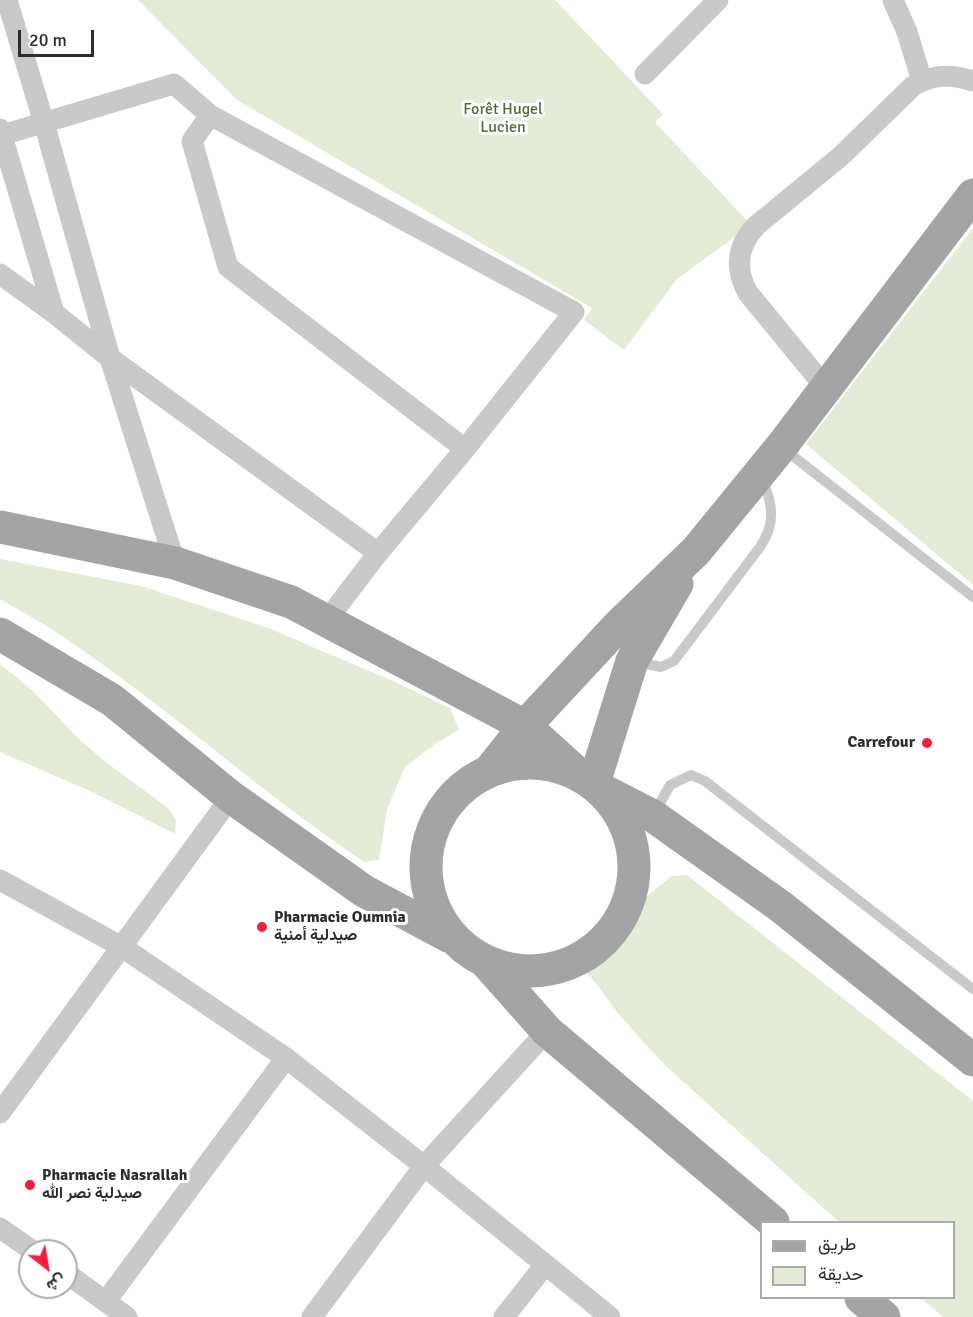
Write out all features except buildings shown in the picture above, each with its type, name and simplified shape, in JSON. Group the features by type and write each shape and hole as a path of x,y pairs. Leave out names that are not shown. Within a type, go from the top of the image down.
{"main road":[{"path":"490,770 525,726 618,626 696,551 781,447 973,195"},
{"path":"0,527 175,563 291,602 525,726 593,784 627,826 634,853 634,880 627,906 613,930 594,950 570,963 544,971 516,970 471,950 364,891 231,797 112,700 0,634"},
{"path":"593,784 632,661 696,551"},
{"path":"772,1221 547,1030 433,907 426,880 426,853 433,826 447,803 466,783 490,770 515,765 531,765 593,784 653,816 780,906 973,1060"},
{"path":"862,1299 884,1317"}],"street":[{"path":"7,0 45,123 110,358 175,563"},
{"path":"645,75 718,0"},
{"path":"893,0 907,32 922,81"},
{"path":"826,388 748,293 739,269 742,245 757,225 834,162 904,93 922,81 943,75 973,81"},
{"path":"54,313 1,132 45,123 174,84 210,115 574,312 465,449 378,553 327,620"},
{"path":"210,115 192,141 228,267 465,449"},
{"path":"0,274 110,358 378,553"},
{"path":"0,1113 231,797"},
{"path":"0,880 122,947 286,1058 424,1166 610,1317"},
{"path":"312,1317 424,1166 547,1030"},
{"path":"106,1301 286,1058"},
{"path":"0,1228 18,1241"},
{"path":"504,1317 546,1265"},
{"path":"78,1282 127,1317"}],"lane":[{"path":"781,447 973,597"},
{"path":"632,661 661,667 674,661 763,543 771,526 772,514 771,503 759,473"},
{"path":"653,816 670,785 691,775 705,781 973,988"}],"green space":[{"name":"Forêt Hugel Lucien","path":"138,0 555,0 663,114 655,122 751,225 677,279 624,350 584,320 592,308 237,100"},
{"path":"973,228 973,585 806,444"},
{"path":"0,559 141,586 268,628 450,708 459,730 439,741 405,767 387,809 379,860 364,862 325,835 98,661 52,629 0,599"},
{"path":"0,664 33,691 80,740 168,808 176,820 175,834 90,791 0,752"},
{"path":"687,875 973,1101 973,1317 943,1317 922,1299 955,1299 955,1221 838,1221 669,1069 623,1019 584,971 609,948 624,929 631,914 647,896 672,876"}],"place":[{"name":"Carrefour","path":"927,743"},
{"name":"Pharmacie Oumnia صيدلية أمنية","path":"262,927"},
{"name":"Pharmacie Nasrallah صيدلية نصر الله","path":"30,1185"}]}
